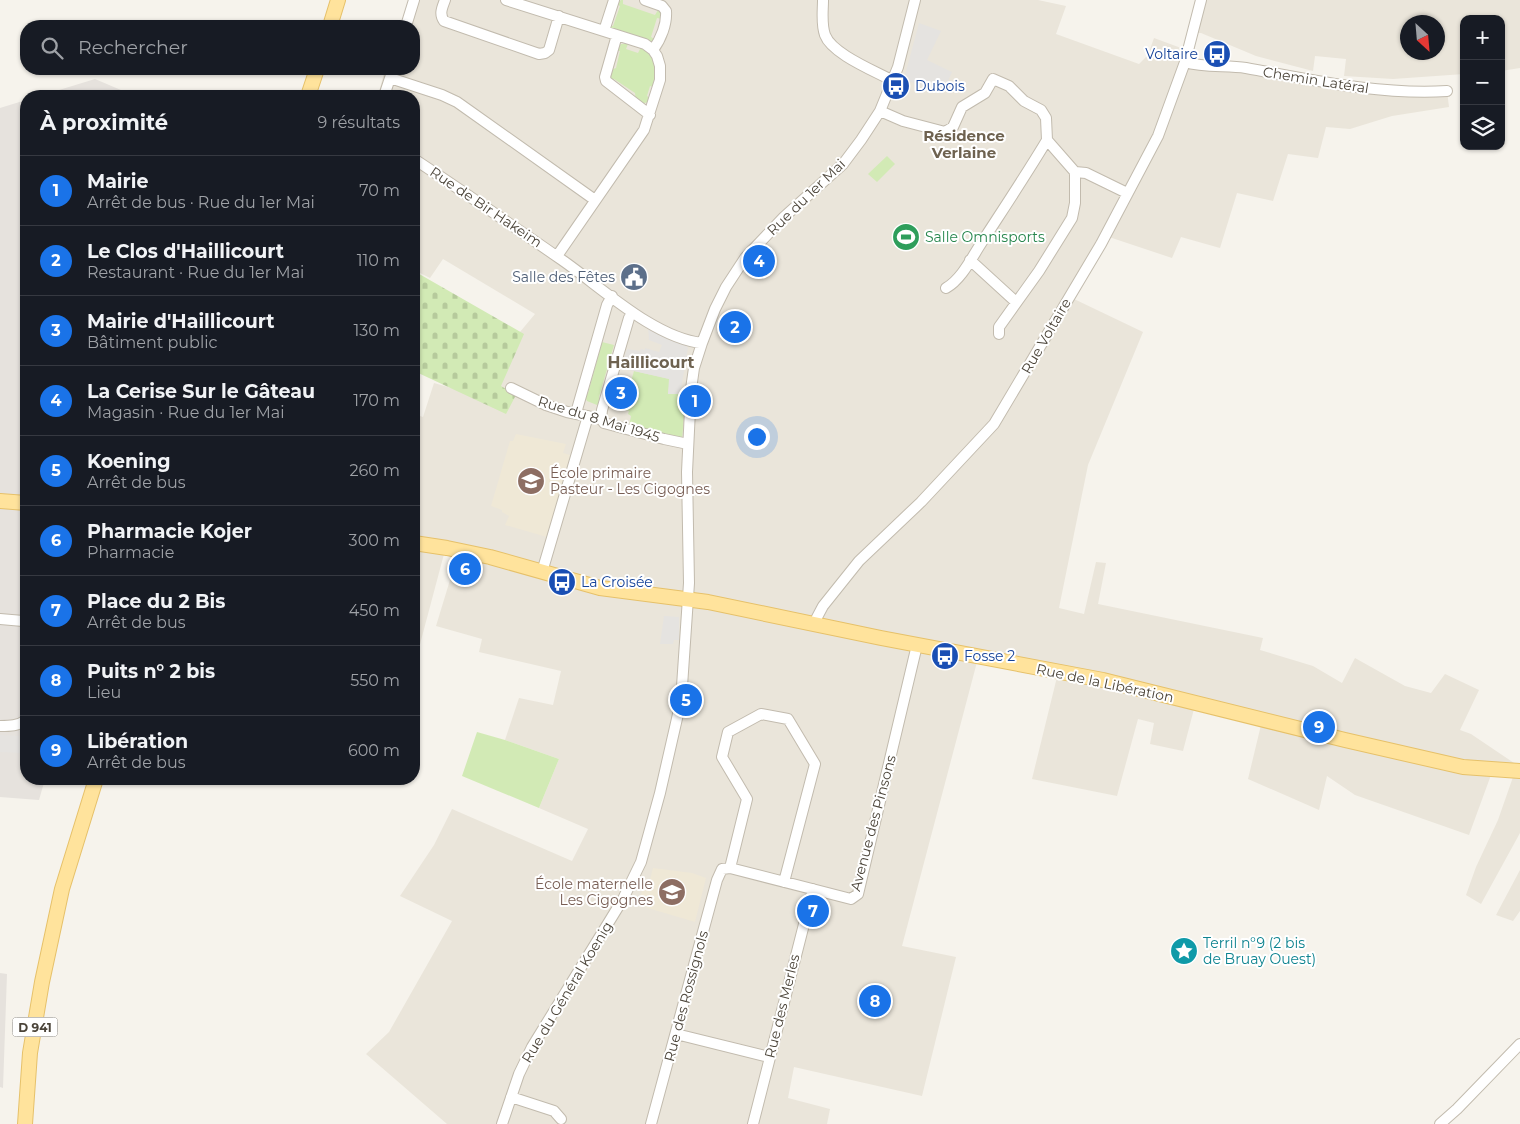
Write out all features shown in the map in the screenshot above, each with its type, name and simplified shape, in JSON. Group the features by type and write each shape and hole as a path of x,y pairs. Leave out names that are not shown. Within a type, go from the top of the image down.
{"main road":[{"path":"332,20 338,0"},
{"path":"310,90 315,75"},
{"path":"0,501 20,503"},
{"name":"Rue de la Libération","path":"420,544 474,553 600,588 688,599 1103,680 1463,767 1520,771"},
{"name":"D 941","path":"25,1124 30,1053 42,982 62,889 94,785"},
{"name":"D 941","path":"54,932 102,785"}],"street":[{"path":"408,20 414,0"},
{"path":"445,0 441,12 441,17 444,21 539,54 549,50 559,16"},
{"path":"506,0 645,44 652,50 660,66 660,80 644,130 557,256"},
{"path":"604,30 614,0"},
{"path":"645,0 662,6 666,11 659,42 652,50"},
{"path":"823,0 825,36 831,45 842,53 893,80"},
{"name":"Rue du 1er Mai","path":"688,599 688,444 692,378 702,343 715,309 726,287 740,266 784,217 843,164 862,140 880,111 893,80 915,0"},
{"name":"Rue Voltaire","path":"814,623 824,606 859,561 921,502 994,424 1101,244 1158,136 1186,62 1201,0"},
{"path":"617,35 606,71 606,81 650,115"},
{"name":"Chemin Latéral","path":"1186,62 1229,66 1320,83 1374,90 1447,91"},
{"path":"386,90 390,75"},
{"path":"396,75 457,102 595,200"},
{"path":"880,111 903,121 945,132 953,127 962,107 986,94 993,78 1009,86 1024,101 1041,110 1046,118 1047,140 970,260 953,284 946,288"},
{"path":"999,334 999,327 1039,271 1072,218 1075,203 1075,172 1047,140"},
{"name":"Rue de Bir Hakeim","path":"420,163 557,256 632,313 682,338 702,343"},
{"path":"1075,172 1086,173 1127,194"},
{"path":"970,260 1016,302"},
{"path":"576,413 607,304 612,296"},
{"path":"601,419 602,410 632,313"},
{"name":"Rue du 8 Mai 1945","path":"511,388 546,405 567,412 601,419 604,423 688,444"},
{"path":"542,572 588,416"},
{"name":"Rue du Général Koenig","path":"502,1124 532,1047 623,899 641,862 679,712 684,671 688,599"},
{"path":"0,619 20,621"},
{"name":"Avenue des Pinsons","path":"726,868 851,899 858,894 917,644"},
{"name":"Rue des Rossignols","path":"651,1124 716,880 726,868 746,799 722,757 728,732 761,714 788,719 815,764 784,882"},
{"path":"0,726 20,724"},
{"name":"Rue des Merles","path":"753,1124 813,889"},
{"path":"676,1034 769,1057"},
{"path":"1440,1124 1520,1044"},
{"path":"511,1097 554,1111 561,1119"}],"shaded area":[{"path":"412,0 1038,0 1066,6 1056,34 1139,64 1148,55 1154,38 1181,48 1190,45 1186,62 1320,83 1447,91 1449,107 1392,116 1350,129 1326,127 1318,158 1288,154 1273,201 1237,193 1220,248 1181,237 1172,258 1109,237 1074,299 1143,332 1088,465 1059,608 1084,614 1096,562 1106,563 1098,604 1263,638 1260,650 1313,666 1342,683 1355,658 1405,686 1431,693 1445,674 1479,690 1460,730 1471,734 1514,763 1507,770 1491,775 1469,835 1355,795 1327,776 1319,810 1248,779 1261,725 1194,709 1183,751 1150,744 1154,723 1138,719 1117,796 1032,779 1057,677 977,662 902,946 956,957 922,1096 794,1067 788,1098 830,1109 827,1124 447,1124 366,1054 389,1032 452,921 400,896 434,845 452,809 572,861 588,829 539,808 559,759 505,740 519,698 553,705 561,671 479,652 482,639 436,626 457,557 444,554 420,644 420,416 423,417 434,383 469,393 535,314 443,259 430,278 420,273 420,90 380,90 383,75 420,75 420,20 404,20"},
{"path":"1201,0 1520,0 1520,68 1505,70 1505,15 1460,15 1460,74 1393,79 1344,76 1346,59 1315,56 1313,71 1256,56 1201,33 1196,33"},
{"path":"919,23 941,31 927,60 952,72 942,94 904,79"},
{"path":"95,79 121,90 59,90"},
{"path":"20,102 20,785 43,785 39,800 0,797 0,108"},
{"path":"648,326 685,343 688,348 680,394 668,394 669,379 621,368 627,349 640,351 641,349 645,350 645,348 659,352 662,345 649,340"},
{"name":"École primaire Pasteur - Les Cigognes","path":"516,434 566,444 563,453 570,455 547,537 505,525 509,516 502,512 502,510 491,506 510,441 513,441"},
{"path":"664,616 679,617 679,640 674,640 673,644 660,644"},
{"path":"0,735 19,736 20,753 0,752"},
{"path":"1520,771 1520,833 1481,904 1466,895 1476,867 1498,820 1513,777"},
{"name":"École maternelle Les Cigognes","path":"653,868 692,873 706,878 695,922 631,903 634,897 640,898 643,887 648,887"},
{"path":"1520,870 1520,911 1513,921 1496,915"},
{"path":"0,973 7,974 3,1088 0,1087"}],"green space":[{"path":"623,0 623,4 655,15 658,10 662,15 662,19 657,18 651,37 656,40 650,44 610,29 608,25 613,26 620,6 616,4"},
{"path":"621,44 628,44 626,49 638,53 641,47 653,60 656,88 650,86 647,96 651,99 649,102 640,104 636,102 635,93 614,79 612,83 609,80 608,71 616,68 620,51 616,51"},
{"path":"887,156 895,164 877,182 868,174"},
{"path":"420,274 524,334 501,386 516,395 506,414 420,374"},
{"path":"602,342 614,345 599,397 601,403 597,405 587,401 585,397 588,393"},
{"path":"634,371 670,379 668,394 686,394 682,440 629,426 631,416 628,414 629,411 623,409"},
{"path":"477,732 559,759 539,808 462,776"}],"place":[{"name":"Voltaire","path":"1217,54"},
{"name":"Dubois","path":"896,86"},
{"name":"Salle Omnisports","path":"906,237"},
{"name":"La Cerise Sur le Gâteau","path":"759,261"},
{"name":"Salle des Fêtes","path":"634,277"},
{"name":"Le Clos d'Haillicourt","path":"735,327"},
{"name":"Mairie d'Haillicourt","path":"621,393"},
{"name":"Mairie","path":"695,401"},
{"name":"École primaire Pasteur - Les Cigognes","path":"531,481"},
{"name":"Pharmacie Kojer","path":"465,569"},
{"name":"La Croisée","path":"562,582"},
{"name":"Fosse 2","path":"945,656"},
{"name":"Koening","path":"686,700"},
{"name":"Libération","path":"1319,727"},
{"name":"École maternelle Les Cigognes","path":"672,892"},
{"name":"Place du 2 Bis","path":"813,911"},
{"name":"Terril n°9 (2 bis de Bruay Ouest)","path":"1184,951"},
{"name":"Puits n° 2 bis","path":"875,1001"}],"district":[{"name":"Résidence Verlaine","path":"964,144"},
{"name":"Haillicourt","path":"651,362"}]}
